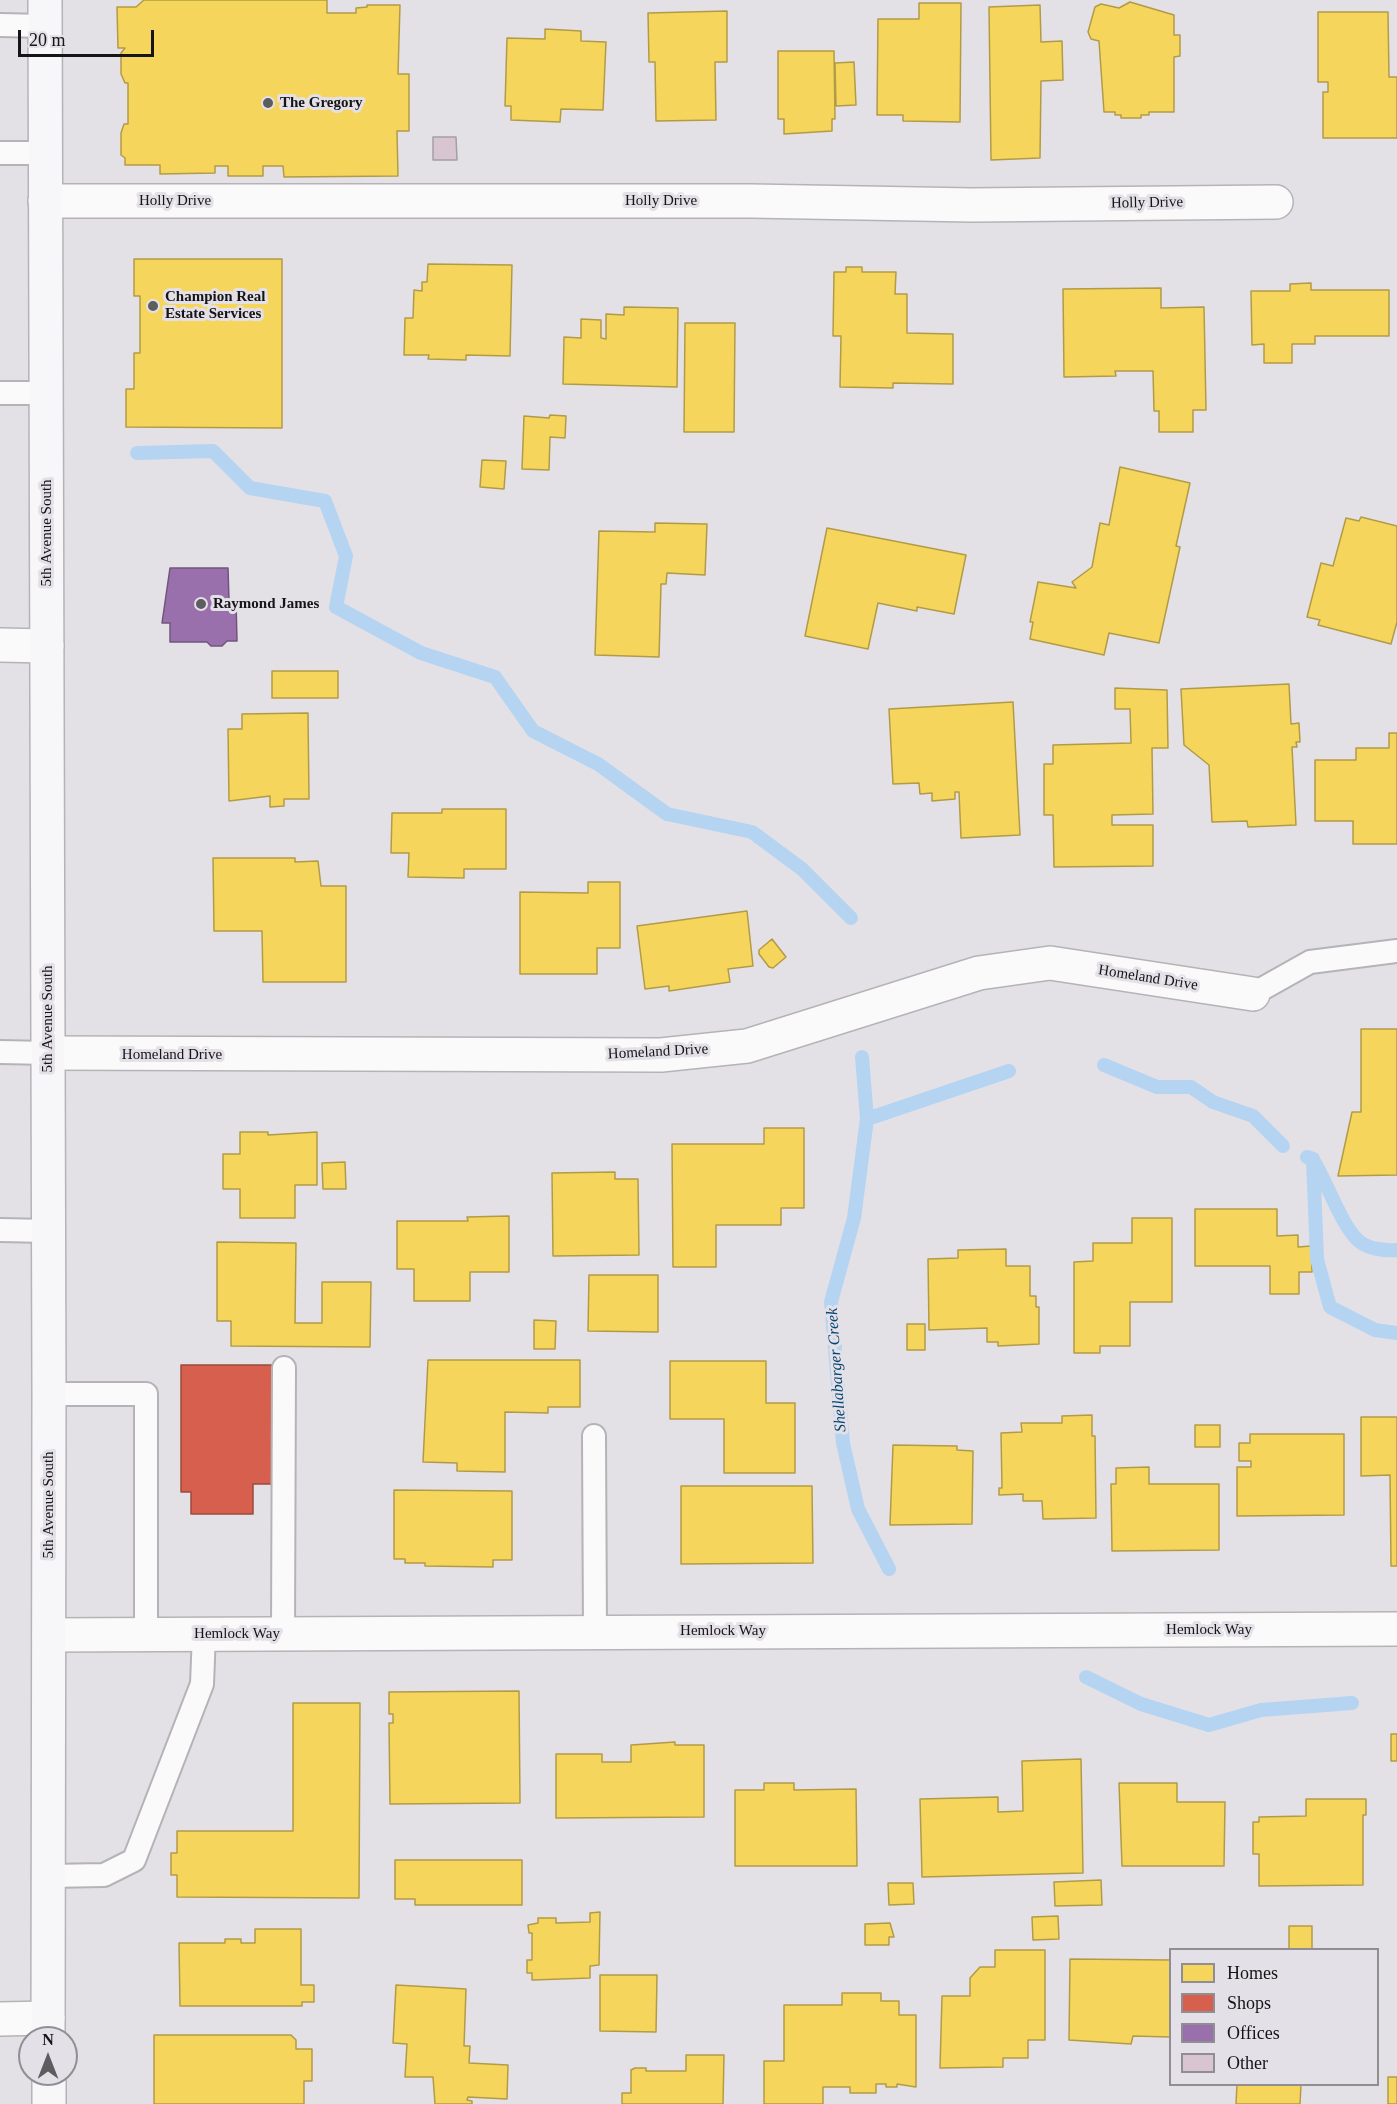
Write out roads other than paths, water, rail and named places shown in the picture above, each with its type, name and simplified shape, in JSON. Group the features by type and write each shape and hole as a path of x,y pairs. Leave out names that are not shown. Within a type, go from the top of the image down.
{"main road":[{"name":"5th Avenue South","path":"45,13 50,1394 48,2026"},
{"path":"49,2086 49,2104"}],"street":[{"name":"Holly Drive","path":"45,201 751,201 972,205 1276,201"},
{"path":"0,645 47,646"},
{"name":"Homeland Drive","path":"48,1053 101,1055 661,1055 747,1046 979,973 1050,963 1253,994"},
{"name":"Hemlock Way","path":"49,1635 1397,1629"},
{"path":"0,2019 37,2026"}],"lane":[{"path":"0,25 45,13"},
{"path":"0,153 46,153"},
{"path":"0,393 46,393"},
{"path":"1253,994 1310,962 1397,951"},
{"path":"0,1052 48,1053"},
{"path":"0,1230 48,1230"},
{"path":"283,1634 284,1368"},
{"path":"50,1394 146,1394 146,1633"},
{"path":"594,1436 595,1632"},
{"path":"49,1876 104,1875 134,1860 202,1684 204,1634"}],"waterway":[{"name":"Shellabarger Creek","path":"137,453 213,451 250,488 325,501 346,556 336,607 421,653 495,677 533,731 598,764 667,814 752,832 802,869 851,918"},
{"name":"Shellabarger Creek","path":"862,1057 867,1119 854,1218 831,1302 843,1443 858,1509 889,1569"},
{"path":"1104,1065 1157,1087 1191,1087 1213,1102 1253,1116 1283,1146"},
{"path":"867,1119 1009,1071"},
{"path":"1307,1157 1313,1159 1317,1259 1330,1307 1375,1330 1397,1333"},
{"path":"1315,1163 1341,1217 1354,1236 1368,1246 1383,1250 1397,1250"},
{"name":"Shellabarger Creek","path":"1086,1677 1141,1704 1209,1725 1261,1710 1352,1703"}],"place":[{"name":"The Gregory","path":"268,103"},
{"name":"Champion Real Estate Services","path":"153,306"},
{"name":"Raymond James","path":"201,604"}]}
